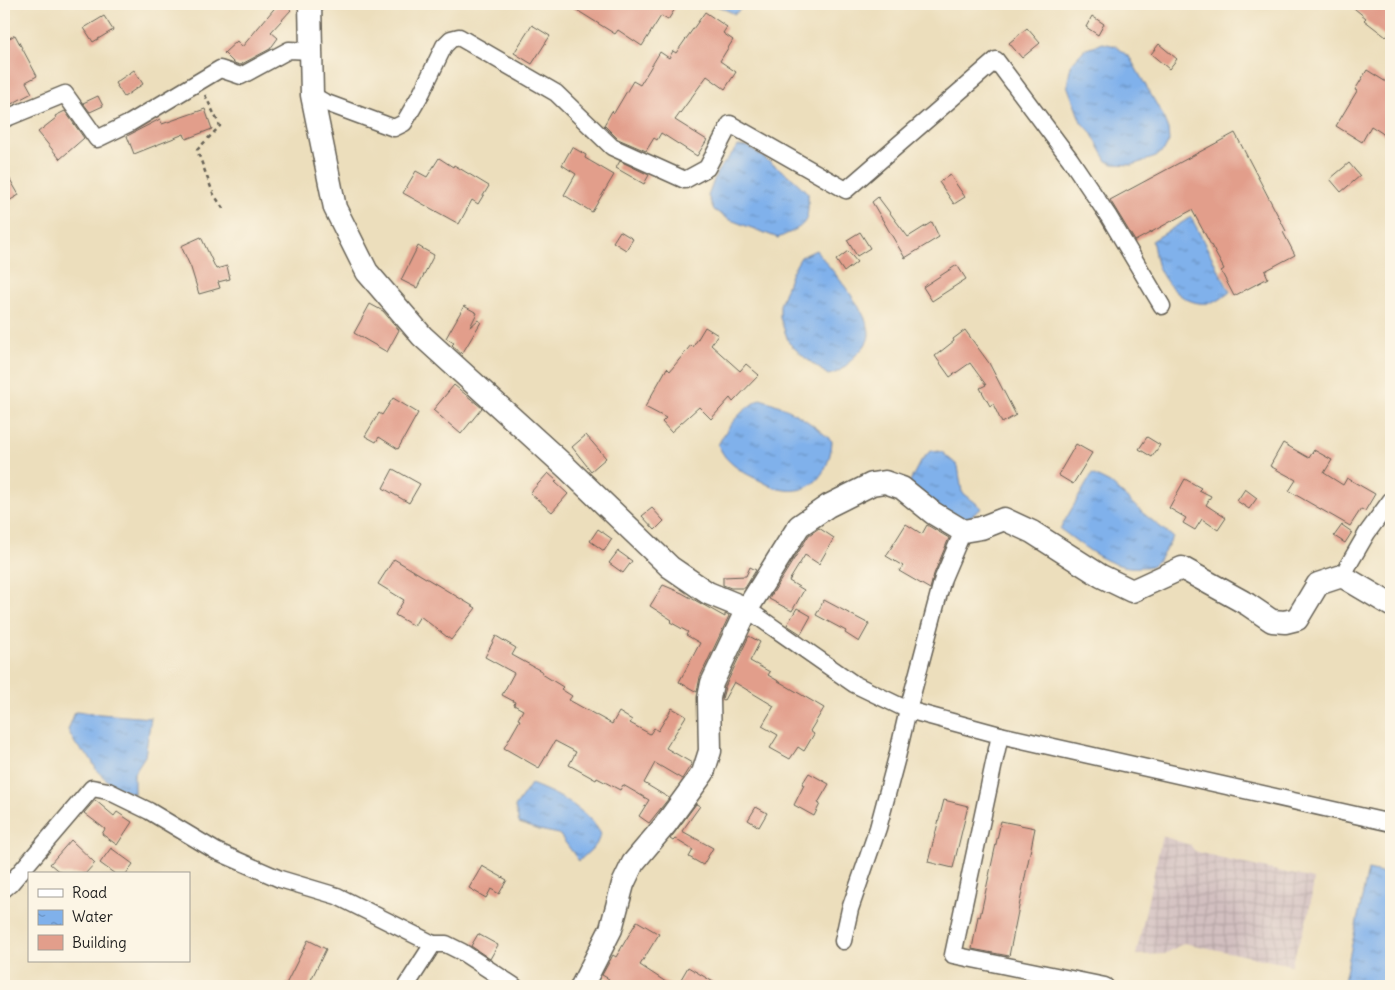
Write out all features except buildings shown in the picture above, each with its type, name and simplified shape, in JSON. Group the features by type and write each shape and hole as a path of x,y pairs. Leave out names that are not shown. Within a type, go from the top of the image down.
{"street":[{"path":"310,4 312,95 335,208 367,272 422,336 567,468 670,568 708,594 747,609 854,684 908,710 1000,735 1391,823"},
{"path":"312,95 324,102 394,128 404,123 422,92 444,46 451,38 459,37 556,93 612,146 685,180 707,168 730,124 846,190 996,60 1070,159 1109,217 1162,306"},
{"path":"4,119 65,94 97,139 130,122 220,69 241,76 289,50 311,51"},
{"path":"582,986 611,929 623,884 633,863 665,825 703,773 710,751 709,698 712,683 747,609 799,526 828,506 872,484 885,482 902,488 933,513 963,531 980,528 1004,519 1032,532 1101,576 1132,591 1182,568 1247,604 1272,621 1285,622 1297,619 1318,584 1342,576 1367,533 1391,500"},
{"path":"843,941 850,910 878,828 942,578 963,531"},
{"path":"1342,576 1391,605"},
{"path":"1000,735 953,955 1104,986"},
{"path":"4,889 92,788 108,791 149,811 216,851 280,879 337,896 433,944 446,944 462,952 514,986"},
{"path":"406,986 433,944"}],"path":[{"path":"199,82 220,126 197,150 213,193 224,210"}],"shaded area":[{"path":"1162,836 1190,845 1195,851 1218,858 1314,879 1309,913 1291,965 1184,943 1165,954 1136,955"}],"water":[{"path":"713,4 746,4 735,14"},
{"path":"1103,43 1116,46 1130,58 1162,114 1168,129 1169,141 1165,149 1156,157 1132,165 1113,164 1107,161 1090,131 1081,122 1067,85 1071,64 1084,50"},
{"path":"738,146 749,147 792,178 808,193 807,217 795,230 778,238 728,219 714,210 708,196 717,172"},
{"path":"1191,217 1230,292 1217,301 1199,303 1183,297 1170,286 1157,264 1152,241"},
{"path":"816,250 856,303 868,325 869,334 864,346 849,362 840,370 828,375 789,343 780,318 780,305 792,272 801,257"},
{"path":"760,399 780,406 798,416 816,427 832,441 828,462 817,479 810,485 801,489 791,490 774,488 740,470 721,451 718,445 731,424 741,413"},
{"path":"931,450 942,452 958,466 962,492 982,508 962,523 908,485 920,462"},
{"path":"1092,474 1110,483 1173,537 1162,556 1153,565 1131,567 1119,565 1088,550 1060,529"},
{"path":"75,712 151,718 145,756 134,773 134,794 113,786 97,771 91,759 76,745 68,730"},
{"path":"531,784 571,803 588,817 601,834 596,845 579,861 559,834 519,823 515,807"},
{"path":"1368,870 1391,875 1391,986 1343,986"}]}
